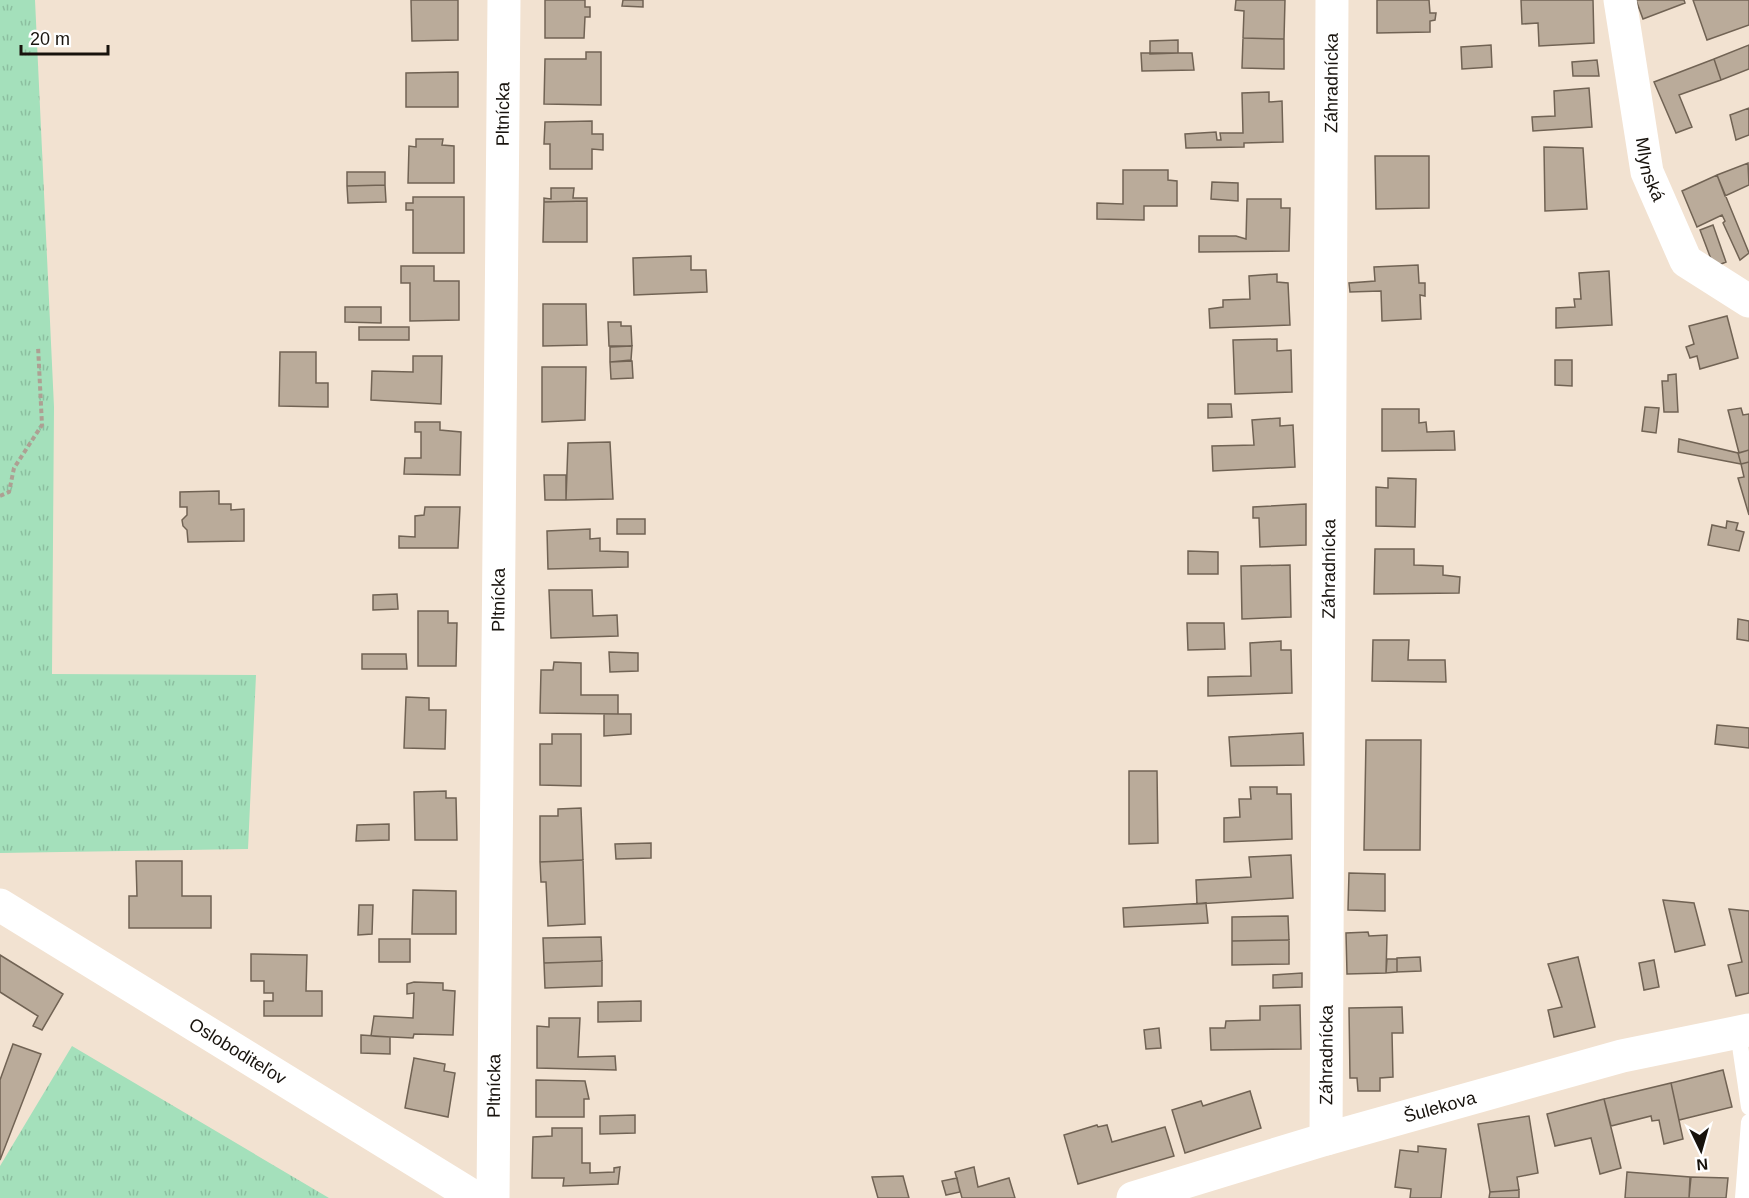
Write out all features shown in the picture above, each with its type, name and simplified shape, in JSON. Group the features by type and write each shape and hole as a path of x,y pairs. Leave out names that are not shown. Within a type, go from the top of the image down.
{"street":[{"name":"Pltnícka","path":"493,1198 504,0"},
{"name":"Záhradnícka","path":"1326,1139 1332,0"},
{"name":"Mlynská","path":"1620,0 1647,172 1686,261 1749,301"},
{"name":"Osloboditeľov","path":"0,905 476,1198"},
{"name":"Šulekova","path":"1133,1198 1326,1139 1622,1056 1744,1031"}],"lane":[{"path":"1744,1031 1749,1107"},
{"path":"1743,1198 1749,1122"}],"path":[{"path":"0,496 9,492 14,468 42,425 38,346"}],"green space":[{"path":"0,0 35,0 54,407 52,674 256,675 248,849 0,853"},
{"path":"72,1046 329,1198 0,1198 0,1166"}],"building":[{"path":"411,0 458,0 458,40 412,41"},
{"path":"545,0 585,0 585,7 590,7 590,17 585,17 584,38 545,38"},
{"path":"623,0 643,0 643,7 622,6"},
{"path":"1236,0 1285,0 1284,39 1243,38 1244,11 1235,10"},
{"path":"1377,0 1429,0 1430,13 1436,13 1435,20 1430,21 1430,32 1377,33"},
{"path":"1521,0 1593,0 1594,43 1539,46 1538,23 1522,24"},
{"path":"1636,0 1684,0 1685,3 1643,19"},
{"path":"1693,0 1749,0 1749,25 1707,40"},
{"path":"1243,38 1284,39 1284,69 1242,68"},
{"path":"1178,40 1178,53 1150,54 1150,41"},
{"path":"1491,45 1492,67 1462,69 1461,47"},
{"path":"1749,45 1749,69 1721,80 1714,59"},
{"path":"586,52 601,52 601,105 544,104 545,59 586,59"},
{"path":"1141,53 1192,53 1194,70 1142,71"},
{"path":"1714,59 1721,80 1679,95 1692,127 1676,133 1654,82"},
{"path":"1597,60 1599,76 1573,76 1572,62"},
{"path":"458,72 458,107 406,107 406,73"},
{"path":"1589,88 1592,127 1533,131 1532,117 1555,116 1554,91"},
{"path":"1269,92 1269,102 1282,101 1283,142 1244,143 1244,147 1186,148 1185,134 1216,132 1217,140 1221,140 1220,133 1243,133 1242,93"},
{"path":"1749,108 1749,135 1736,140 1730,115"},
{"path":"592,121 592,134 603,134 603,150 592,149 592,169 550,169 550,144 544,144 545,122"},
{"path":"416,139 443,139 442,145 454,146 454,183 408,183 409,146 416,147"},
{"path":"1544,147 1583,148 1587,209 1545,211"},
{"path":"1375,156 1429,156 1429,208 1376,209"},
{"path":"1748,163 1749,185 1725,196 1717,175"},
{"path":"1123,170 1168,170 1168,180 1177,181 1177,206 1144,206 1144,220 1097,219 1097,203 1123,204"},
{"path":"347,172 385,172 385,185 347,186"},
{"path":"1717,175 1749,253 1740,260 1723,223 1725,221 1722,215 1697,227 1682,191"},
{"path":"1212,182 1238,183 1238,201 1211,199"},
{"path":"385,185 386,202 348,203 347,186"},
{"path":"551,188 574,188 573,198 587,198 587,201 544,202 544,198 551,199"},
{"path":"413,197 464,197 464,253 413,253 413,210 406,210 406,203 413,203"},
{"path":"1247,199 1281,199 1281,208 1290,208 1289,251 1199,252 1199,236 1236,236 1246,239"},
{"path":"587,201 587,242 543,242 544,202"},
{"path":"1713,225 1726,262 1714,267 1700,230"},
{"path":"691,256 691,270 706,270 707,292 634,295 633,258"},
{"path":"1418,265 1419,283 1425,283 1425,296 1420,295 1421,319 1382,321 1381,291 1350,292 1349,283 1375,281 1374,267"},
{"path":"401,266 434,266 434,281 459,281 459,320 410,321 410,283 401,283"},
{"path":"1609,271 1612,325 1556,328 1556,308 1575,307 1574,299 1581,299 1579,273"},
{"path":"1277,274 1277,282 1288,283 1290,325 1210,328 1209,309 1223,307 1223,300 1250,299 1249,276"},
{"path":"543,304 586,304 587,345 543,346"},
{"path":"345,307 381,307 381,323 345,322"},
{"path":"1727,316 1738,358 1700,369 1697,356 1690,358 1686,347 1694,344 1689,326"},
{"path":"608,322 621,322 621,326 631,326 632,346 609,346"},
{"path":"359,327 409,327 409,340 359,340"},
{"path":"1277,339 1277,351 1291,350 1292,392 1235,394 1233,340"},
{"path":"632,346 631,360 610,362 610,347"},
{"path":"280,352 316,352 316,383 328,383 328,407 279,406"},
{"path":"413,356 442,356 441,404 371,400 372,371 413,372"},
{"path":"1555,360 1572,360 1572,386 1555,385"},
{"path":"632,361 633,378 611,379 610,362"},
{"path":"542,367 586,367 585,420 542,422"},
{"path":"1676,374 1678,412 1664,412 1662,381 1668,381 1668,375"},
{"path":"1208,404 1231,404 1232,417 1208,418"},
{"path":"1645,407 1659,408 1656,433 1642,431"},
{"path":"1741,408 1743,415 1749,414 1749,450 1739,453 1728,410"},
{"path":"1382,409 1419,409 1419,423 1426,422 1427,432 1454,431 1455,450 1382,451"},
{"path":"1280,418 1280,426 1293,425 1295,467 1213,471 1212,446 1254,445 1252,420"},
{"path":"415,422 440,422 440,430 461,432 460,475 404,474 405,458 421,458 421,432 415,432"},
{"path":"1679,439 1738,453 1741,464 1678,452"},
{"path":"610,442 613,499 566,500 568,443"},
{"path":"1749,450 1749,462 1741,464 1738,453"},
{"path":"1749,462 1749,515 1738,478 1744,477 1741,464"},
{"path":"544,475 566,475 566,500 545,500"},
{"path":"1388,478 1416,479 1415,527 1376,526 1376,487 1388,488"},
{"path":"219,491 219,504 231,504 231,510 244,509 244,541 188,542 187,530 182,520 187,515 187,507 180,507 180,492"},
{"path":"1306,504 1306,545 1260,547 1259,518 1253,518 1253,507"},
{"path":"425,507 460,507 458,548 399,548 399,536 415,537 415,516 424,515"},
{"path":"617,519 645,519 645,534 617,534"},
{"path":"1727,521 1738,523 1736,530 1744,532 1739,551 1708,545 1712,525 1726,528"},
{"path":"590,529 590,539 600,538 600,551 628,552 628,567 548,569 547,531"},
{"path":"1375,549 1414,549 1414,565 1443,566 1443,575 1460,577 1459,593 1374,594"},
{"path":"1188,551 1218,552 1218,574 1188,574"},
{"path":"1290,565 1291,617 1242,619 1241,566"},
{"path":"549,590 592,590 593,616 617,615 618,636 551,638"},
{"path":"397,594 398,609 373,610 373,595"},
{"path":"418,611 448,611 448,623 457,623 456,666 418,666"},
{"path":"1738,619 1749,621 1749,641 1737,639"},
{"path":"1187,623 1224,623 1225,649 1188,650"},
{"path":"1373,640 1409,640 1408,660 1445,660 1446,682 1372,681"},
{"path":"1281,641 1281,650 1291,650 1292,693 1208,696 1208,677 1251,676 1250,643"},
{"path":"609,652 638,653 638,671 610,672"},
{"path":"362,654 406,654 407,669 362,669"},
{"path":"554,662 581,663 581,695 618,695 618,714 540,713 541,670 553,670"},
{"path":"406,697 429,698 429,710 446,710 445,749 404,748"},
{"path":"604,714 631,714 631,734 604,736"},
{"path":"1717,725 1749,728 1749,748 1715,744"},
{"path":"1303,733 1304,765 1231,766 1229,737"},
{"path":"552,734 581,734 581,786 540,785 540,744 552,744"},
{"path":"1366,740 1421,740 1420,850 1364,850"},
{"path":"1129,771 1157,771 1158,843 1129,844"},
{"path":"1250,787 1277,787 1277,794 1291,794 1292,839 1224,842 1224,818 1240,817 1239,799 1251,799"},
{"path":"446,791 446,798 456,798 457,840 415,840 414,792"},
{"path":"581,808 583,860 540,862 540,816 558,816 558,809"},
{"path":"389,824 389,840 356,841 357,825"},
{"path":"651,843 651,858 616,859 615,844"},
{"path":"1291,855 1293,898 1197,904 1196,880 1251,877 1249,857"},
{"path":"583,860 585,924 548,926 546,882 541,882 540,862"},
{"path":"136,861 182,861 182,896 211,896 211,928 129,928 129,896 137,896"},
{"path":"1349,873 1385,874 1385,911 1348,910"},
{"path":"413,890 456,891 456,934 412,934"},
{"path":"1663,900 1694,903 1705,945 1675,952"},
{"path":"1206,903 1208,923 1124,927 1123,908"},
{"path":"359,905 373,905 372,934 358,935"},
{"path":"1729,909 1749,911 1749,993 1736,996 1728,965 1742,962"},
{"path":"1288,916 1289,940 1232,941 1232,917"},
{"path":"1368,932 1369,936 1387,935 1386,973 1347,974 1346,933"},
{"path":"601,937 602,961 544,963 543,938"},
{"path":"379,939 410,939 410,962 379,962"},
{"path":"1289,940 1289,964 1232,965 1232,941"},
{"path":"251,954 307,955 306,991 322,991 322,1016 264,1016 264,1001 273,1001 273,993 264,993 264,981 251,981"},
{"path":"0,955 63,994 42,1030 33,1026 38,1016 0,992"},
{"path":"1420,957 1421,971 1397,972 1397,958"},
{"path":"1578,957 1595,1027 1554,1037 1548,1010 1562,1007 1548,964"},
{"path":"1387,959 1397,959 1397,972 1386,973"},
{"path":"1654,960 1659,987 1644,990 1639,963"},
{"path":"602,961 602,986 545,988 544,963"},
{"path":"1302,973 1302,987 1273,988 1273,975"},
{"path":"414,982 443,983 443,990 455,991 453,1035 414,1034 413,1038 371,1036 374,1016 413,1018 414,993 407,994 407,984"},
{"path":"641,1001 641,1021 598,1022 598,1002"},
{"path":"1300,1005 1301,1049 1211,1050 1210,1028 1225,1028 1226,1021 1260,1020 1260,1006"},
{"path":"1402,1007 1403,1033 1392,1033 1393,1077 1380,1078 1380,1091 1358,1091 1357,1078 1350,1078 1349,1008"},
{"path":"549,1018 580,1018 578,1057 615,1056 616,1070 537,1068 537,1026 549,1027"},
{"path":"1159,1028 1161,1048 1146,1049 1144,1030"},
{"path":"361,1035 390,1037 390,1054 361,1053"},
{"path":"13,1044 41,1054 0,1160 0,1080"},
{"path":"414,1058 445,1064 444,1071 455,1073 448,1117 405,1108"},
{"path":"1723,1070 1732,1107 1679,1120 1671,1083"},
{"path":"536,1080 585,1081 589,1099 584,1099 584,1117 536,1117"},
{"path":"1671,1083 1683,1139 1664,1144 1659,1120 1652,1121 1651,1116 1611,1126 1604,1099"},
{"path":"1250,1091 1261,1128 1185,1153 1172,1110 1201,1101 1203,1106"},
{"path":"1604,1099 1621,1168 1600,1174 1591,1138 1555,1146 1547,1114"},
{"path":"635,1115 635,1133 600,1134 600,1116"},
{"path":"1529,1116 1538,1173 1517,1177 1519,1190 1490,1192 1478,1124"},
{"path":"1097,1125 1098,1127 1107,1125 1112,1142 1165,1127 1174,1156 1078,1184 1064,1135"},
{"path":"552,1128 582,1128 582,1163 590,1163 590,1173 614,1172 614,1168 620,1167 618,1184 563,1186 564,1178 532,1178 533,1137 552,1136"},
{"path":"1418,1146 1446,1149 1441,1198 1410,1198 1411,1189 1395,1187 1400,1150 1418,1152"},
{"path":"974,1167 978,1187 1009,1178 1015,1198 962,1198 955,1172"},
{"path":"1627,1172 1690,1177 1689,1198 1625,1198"},
{"path":"903,1176 909,1198 878,1198 872,1177"},
{"path":"1691,1177 1728,1178 1726,1198 1689,1198"},
{"path":"957,1178 960,1192 946,1195 942,1181"},
{"path":"1519,1190 1519,1198 1489,1198 1490,1192"}]}
